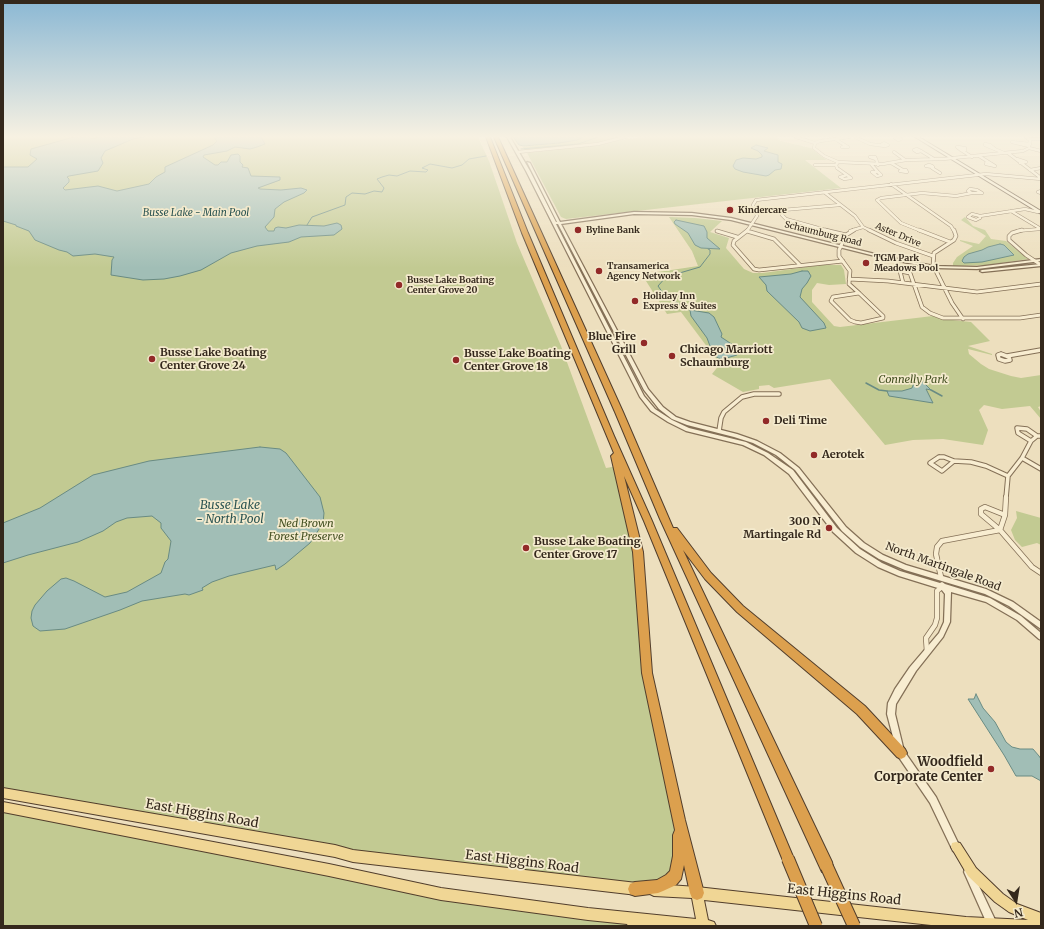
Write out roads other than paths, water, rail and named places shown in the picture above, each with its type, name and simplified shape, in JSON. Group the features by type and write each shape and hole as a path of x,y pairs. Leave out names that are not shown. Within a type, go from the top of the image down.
{"highway":[{"path":"504,180 525,233 610,436 648,521 816,926"},
{"path":"515,180 619,412 664,519 854,926"},
{"path":"610,436 638,552 647,673 679,820 697,893"},
{"path":"664,519 708,576 740,609 861,710 901,753"},
{"path":"635,889 665,884 676,874 679,856 679,820"}],"main road":[{"path":"988,180 1027,207 1040,212"},
{"path":"989,180 1040,212"},
{"name":"East Higgins Road","path":"3,793 335,851 354,856 635,889 697,893 993,926 1041,926"},
{"path":"3,807 329,870 441,894 588,914 705,926 697,893"},
{"path":"956,847 972,872 999,898 1013,908 1041,919"},
{"path":"588,914 650,926"}],"street":[{"name":"North Martingale Road","path":"532,180 640,392 653,410 670,422 688,430 744,443 766,454 791,472 835,530 858,551 894,571 988,600 1019,618 1041,637"},
{"name":"North Martingale Road","path":"537,180 650,396 661,408 674,418 689,424 735,435 756,442 789,462 806,480 844,529 869,549 894,563 969,585 999,598 1024,613 1041,626"},
{"path":"843,261 754,269 733,245 737,237 753,225 757,216 753,206 756,200 927,180"},
{"path":"891,184 932,215 951,226 955,232 956,236 934,253 934,268 952,303 963,319"},
{"path":"950,242 901,223 878,202 878,200 881,198 928,193 956,196 982,193 975,189 968,189 968,191 972,193"},
{"name":"Aster Drive","path":"824,192 855,216 863,227 896,243 933,256"},
{"path":"840,205 787,208 783,210 782,215 786,219 796,223 846,235"},
{"path":"980,216 1027,207"},
{"path":"1010,210 1041,229"},
{"name":"Schaumburg Road","path":"554,224 634,214 675,212 715,216 896,263 934,268 984,271 1040,262"},
{"name":"Schaumburg Road","path":"559,223 636,216 672,215 712,218 753,225"},
{"path":"556,217 562,220 572,221"},
{"path":"563,231 566,227 579,222"},
{"path":"859,293 831,298 854,322 861,323 881,320 883,316 859,293 849,284 850,271 839,256 840,248 846,235 850,231 863,227"},
{"path":"1040,262 1009,240 1009,236 1019,230 1041,229"},
{"path":"718,231 737,237"},
{"path":"747,231 774,239 800,265"},
{"name":"Schaumburg Road","path":"934,268 977,268 1040,262"},
{"path":"903,283 900,270 910,273 922,307 943,318 1020,318 1041,315"},
{"path":"849,280 914,284 977,292 1041,284"},
{"path":"1007,356 1041,350"},
{"path":"719,431 721,418 724,412 742,397 754,394 779,394"},
{"path":"1000,530 1004,515 1008,476 1022,458 1031,441 1039,436 1027,429 1017,428 1018,433 1031,441"},
{"path":"954,462 947,469 942,471 934,468 930,463 935,458 944,457 954,462 970,462 986,466 1008,476"},
{"path":"1022,458 1041,469"},
{"path":"1004,515 985,507 980,509 980,514 1000,530 1032,567 1041,573"},
{"path":"993,926 933,800 901,753 894,729 891,708 898,692 942,635 947,622 948,593 943,586 936,554 937,547 942,541 1000,530"},
{"path":"927,653 926,638 935,625 938,591 943,586"}],"water":[{"name":"Busse Lake - Main Pool","path":"3,180 69,180 63,188 65,190 98,186 117,191 149,184 153,180 279,180 258,188 281,190 301,188 307,190 304,193 284,202 275,209 274,217 265,227 268,231 274,231 275,228 278,227 286,228 299,225 324,226 337,223 341,225 342,229 334,235 301,237 289,242 257,246 231,253 201,270 180,276 164,279 143,280 111,275 112,260 114,257 95,254 73,256 67,252 35,240 29,231 3,221"},
{"path":"676,220 704,226 707,232 707,238 720,249 701,248 695,245 688,233 675,224 674,222"},
{"path":"1000,244 1004,245 1014,255 982,262 964,263 962,261 968,254"},
{"path":"808,271 811,276 802,289 800,297 824,323 826,328 810,331 802,328 799,322 767,291 766,285 759,277 791,274"},
{"path":"690,310 709,313 714,317 722,334 721,337 739,349 736,352 737,355 723,359 718,358 713,354 707,338 691,316"},
{"path":"917,381 923,382 931,390 926,389 933,403 889,396 887,391 902,391 912,388 914,383"},
{"name":"Busse Lake - North Pool","path":"260,447 280,449 286,453 320,497 324,513 323,523 310,543 285,564 276,570 275,565 229,576 212,582 202,588 203,590 189,595 185,594 142,601 65,629 40,631 33,626 31,618 35,605 47,591 61,579 66,578 74,581 105,597 127,592 161,573 165,562 168,559 171,541 161,528 161,523 152,516 127,518 116,522 103,531 78,542 3,563 3,523 40,508 93,475 149,461"},
{"path":"976,694 983,708 995,722 1006,742 1012,747 1020,749 1033,749 1039,756 1041,759 1041,781 1032,776 1016,776 968,699 974,699"}],"waterway":[{"path":"307,225 312,217 345,205 346,197 352,193 365,194 374,191 382,192 384,188 378,180"},
{"path":"690,310 665,296 658,286 666,277 700,267 710,254 710,250 708,249"},
{"path":"923,382 934,378 945,379 947,377"},
{"path":"866,383 879,390 887,391"},
{"path":"931,390 942,396"}],"place":[{"name":"Kindercare","path":"730,210"},
{"name":"Byline Bank","path":"578,230"},
{"name":"TGM Park Meadows Pool","path":"866,263"},
{"name":"Transamerica Agency Network","path":"599,271"},
{"name":"Busse Lake Boating Center Grove 20","path":"399,285"},
{"name":"Holiday Inn Express & Suites","path":"635,301"},
{"name":"Blue Fire Grill","path":"644,343"},
{"name":"Chicago Marriott Schaumburg","path":"672,356"},
{"name":"Busse Lake Boating Center Grove 24","path":"152,359"},
{"name":"Busse Lake Boating Center Grove 18","path":"456,360"},
{"name":"Deli Time","path":"766,421"},
{"name":"Aerotek","path":"814,455"},
{"name":"300 N Martingale Rd","path":"829,528"},
{"name":"Busse Lake Boating Center Grove 17","path":"526,548"},
{"name":"Woodfield Corporate Center","path":"991,769"}],"park label":[{"name":"Connelly Park","path":"913,380"},
{"name":"Ned Brown Forest Preserve","path":"306,530"}]}
